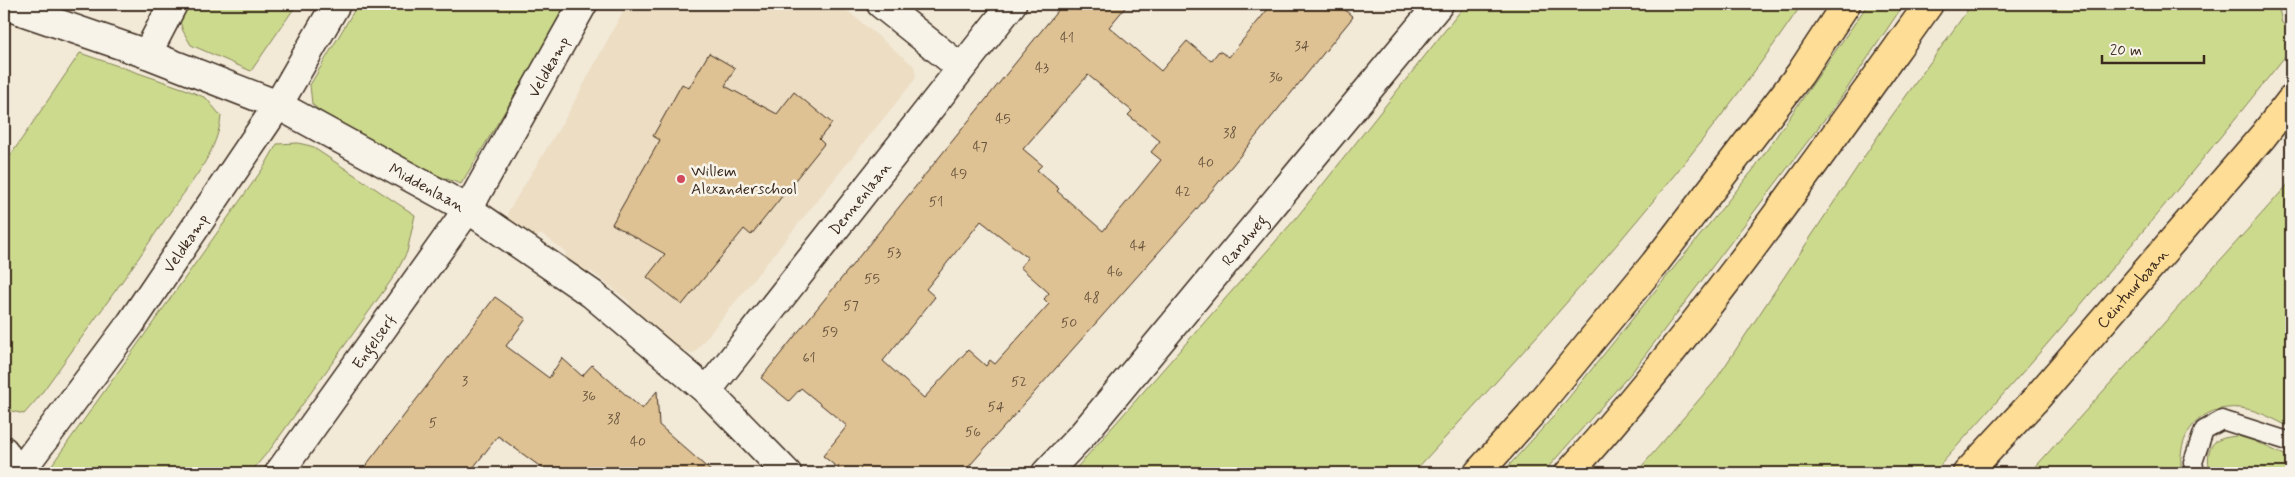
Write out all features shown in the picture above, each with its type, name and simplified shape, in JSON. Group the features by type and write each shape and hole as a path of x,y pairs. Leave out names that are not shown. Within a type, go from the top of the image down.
{"main road":[{"path":"1478,473 1530,415 1654,263 1800,74 1846,4"},
{"path":"1570,473 1709,305 1775,219 1929,4"},
{"name":"Ceintuurbaan","path":"1967,473 2034,401 2257,144 2291,100"}],"street":[{"path":"147,54 173,4"},
{"name":"Veldkamp","path":"18,473 131,323 278,105 336,4"},
{"name":"Veldkamp","path":"468,209 583,4"},
{"path":"881,4 960,67"},
{"name":"Dennenlaan","path":"707,391 960,67 1012,4"},
{"name":"Randweg","path":"1046,473 1095,419 1439,4"},
{"name":"Middenlaan","path":"4,5 147,54 278,105 468,209 592,294 707,391 787,473"},
{"name":"Engelserf","path":"279,473 468,209"},
{"path":"4,451 18,473"}],"lane":[{"path":"2196,473 2192,462 2204,430 2222,420 2291,442"}],"shaded area":[{"name":"Willem Alexanderschool","path":"627,4 839,4 914,66 916,78 694,353 677,351 630,312 630,302 592,272 590,271 585,277 564,262 566,252 542,234 532,238 510,220 508,212 569,112"}],"green space":[{"path":"185,4 297,4 251,71 191,45 183,31 179,18"},
{"path":"358,4 566,4 522,83 461,184 419,169 328,118 312,104 310,85"},
{"path":"1466,4 1802,4 1758,66 1665,187 1516,360 1413,473 1072,473 1297,217"},
{"path":"1868,4 1904,4 1840,99 1632,372 1543,473 1502,473 1553,417 1753,170"},
{"path":"1972,4 2278,4 2282,23 2291,29 2291,49 2115,264 1933,473 1636,473 1715,381 1886,124"},
{"path":"80,53 206,98 221,116 219,130 208,157 200,170 103,308 38,398 24,414 4,409 4,165"},
{"path":"298,143 311,146 415,215 407,252 395,275 272,447 250,473 46,473 264,167 277,144"},
{"path":"2291,181 2291,428 2254,411 2241,408 2226,408 2202,417 2187,435 2182,446 2182,473 2030,473"},
{"path":"2238,436 2254,441 2291,458 2291,473 2210,473 2208,456 2212,445 2216,441"}],"building":[{"path":"1063,4 1128,4 1109,27 1161,71 1187,41 1211,61 1219,51 1229,57 1272,4 1338,4 1353,17 1196,210 963,473 844,473 823,456 847,426 801,388 789,401 761,378","holes":["1088,75 1132,111 1128,115 1160,141 1151,152 1161,160 1103,231 1057,191 1059,189 1037,170 1042,165 1023,149","981,221 1028,258 1020,267 1049,293 1044,299 1049,304 995,364 990,360 986,366 968,350 924,398 883,361 935,297 926,289"]},
{"path":"709,53 735,68 725,86 777,114 794,92 832,123 819,139 824,144 751,235 744,229 682,305 647,277 665,254 612,224 660,140 653,136 682,84 689,88"},
{"path":"495,297 526,319 506,346 549,378 562,358 582,376 592,365 642,409 657,391 659,425 713,473 549,473 498,436 469,473 360,473"}],"place":[{"name":"Willem Alexanderschool","path":"681,179"}]}
